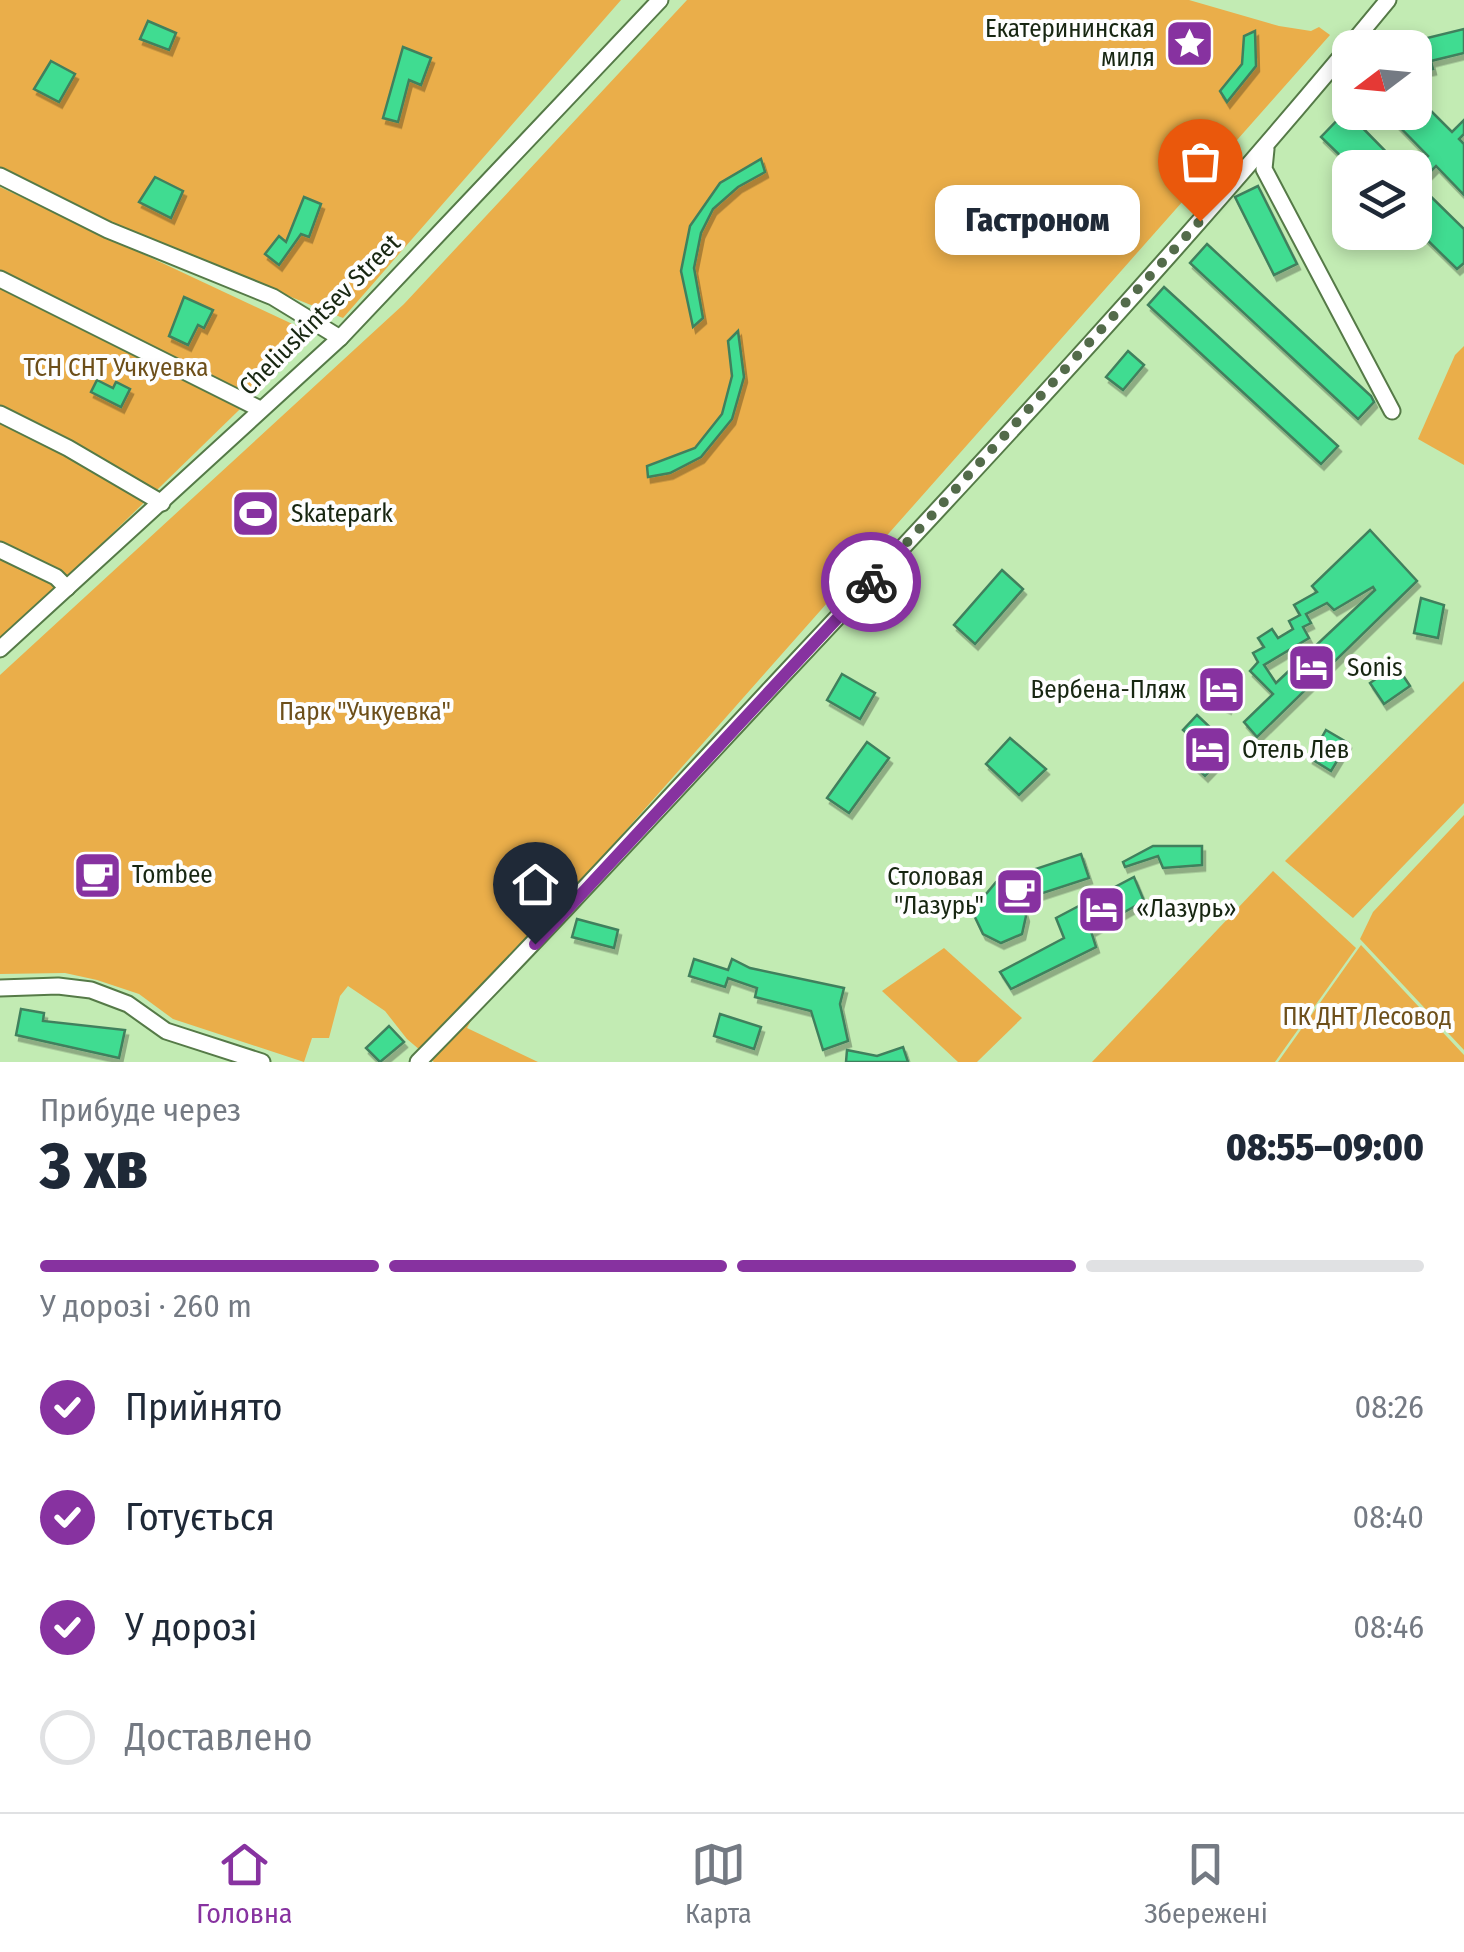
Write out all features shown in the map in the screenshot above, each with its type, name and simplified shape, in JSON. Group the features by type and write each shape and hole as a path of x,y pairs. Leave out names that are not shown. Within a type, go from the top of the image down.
{"street":[{"name":"Cheliuskintsev Street","path":"1,646 340,338 660,0"},
{"path":"418,1062 566,911 989,456 1266,149 1388,0"},
{"path":"1266,149 1264,170 1392,411"},
{"path":"0,176 125,237 274,297 340,338"},
{"path":"0,278 260,409"},
{"path":"0,414 162,503"},
{"path":"0,550 56,577 67,588"},
{"path":"0,988 58,986 90,990 128,1004 166,1031 262,1062"}],"green space":[{"path":"0,0 621,0 343,318 0,179"},
{"name":"Парк \"Учкуевка\"","path":"687,0 1189,0 1279,26 1311,31 1319,27 1330,35 612,846 501,965 467,1028 538,1062 434,1062 407,1039 385,1011 348,986 340,996 329,1038 312,1038 304,1062 173,1019 139,994 97,980 65,973 0,974 0,675 404,304"},
{"name":"ТСН СНТ Учкуевка","path":"0,187 316,335 3,640 0,639"},
{"path":"1464,346 1464,465 1418,439 1455,355"},
{"path":"1464,681 1464,803 1353,918 1285,861"},
{"path":"1464,815 1464,1050 1360,939 1373,912"},
{"path":"1273,871 1356,948 1275,1062 1092,1062"},
{"name":"ПК ДНТ Лесовод","path":"1361,945 1464,1055 1464,1062 1278,1062"},
{"path":"944,948 1022,1018 977,1062 958,1062 882,991"}],"building":[{"path":"148,21 176,33 169,50 140,39"},
{"path":"1464,29 1464,53 1432,61 1432,37"},
{"path":"1255,31 1256,66 1227,102 1220,91 1242,64 1244,36"},
{"path":"403,47 431,58 421,85 409,80 398,122 383,118"},
{"path":"51,61 75,74 59,102 34,89"},
{"path":"1432,112 1452,132 1464,120 1464,134 1459,139 1464,144 1464,195 1436,166 1432,170 1432,150 1422,150 1403,130 1432,130"},
{"path":"1332,126 1332,130 1365,130 1384,150 1334,150 1321,137"},
{"path":"761,159 765,172 738,187 713,209 701,233 694,268 703,318 693,327 681,271 690,226 720,183"},
{"path":"155,177 183,191 171,218 139,202"},
{"path":"1258,186 1297,264 1274,275 1235,197"},
{"path":"304,197 321,204 309,237 301,234 279,265 265,254 279,236 286,242"},
{"path":"1432,198 1464,229 1464,263 1457,269 1432,245"},
{"path":"1207,244 1371,396 1374,402 1358,419 1190,263"},
{"path":"1164,287 1338,446 1321,464 1148,305"},
{"path":"184,297 213,310 204,328 198,325 188,345 169,336"},
{"path":"738,331 744,377 732,419 701,457 670,473 648,477 647,466 695,448 722,414 732,376 728,341"},
{"path":"1128,351 1144,365 1123,390 1106,377"},
{"path":"97,380 113,388 116,382 130,389 121,407 91,392"},
{"path":"1370,530 1417,581 1257,737 1244,722 1273,694 1250,671 1258,662 1253,653 1264,647 1258,638 1272,629 1278,638 1293,629 1289,621 1300,615 1294,605 1317,592 1312,586","holes":["1373,587 1375,590 1276,683 1264,665 1309,638 1303,627 1311,623 1306,614 1327,603 1334,610"]},
{"path":"1002,570 1023,589 975,644 954,625"},
{"path":"1421,598 1444,605 1438,638 1414,633"},
{"path":"1396,665 1410,686 1384,704 1370,683"},
{"name":"Вербена-Пляж","path":"1214,673 1238,684 1228,708 1203,697"},
{"path":"842,674 875,693 860,719 827,700"},
{"name":"Отель Лев","path":"1197,715 1213,730 1206,738 1214,745 1211,754 1217,748 1225,755 1205,776 1187,759 1199,745 1183,730"},
{"path":"1326,730 1348,743 1331,771 1310,758"},
{"path":"1010,738 1046,769 1019,795 986,764"},
{"path":"867,742 889,758 849,813 827,798"},
{"path":"1153,846 1202,846 1202,865 1163,868 1158,856 1125,867 1123,862"},
{"name":"Столовая \"Лазурь\"","path":"1081,854 1089,878 1021,900 1026,916 1022,934 1001,943 983,934 972,911 996,882"},
{"name":"«Лазурь»","path":"1134,877 1144,901 1091,931 1096,947 1011,989 1000,972 1064,938 1056,918"},
{"path":"577,919 618,930 614,948 572,937"},
{"path":"694,959 728,970 732,959 750,968 844,988 840,1004 848,1041 823,1050 811,1011 755,997 757,988 728,978 725,987 689,976"},
{"path":"21,1009 44,1013 43,1021 125,1030 119,1058 16,1035"},
{"path":"720,1014 761,1027 754,1049 714,1036"},
{"path":"389,1026 404,1042 380,1062 366,1048"},
{"path":"903,1047 908,1062 846,1062 847,1050 877,1056"}],"way so far":[{"path":"871,582 1200,221"}],"place":[{"name":"Екатерининская миля","path":"1190,43"},
{"name":"Гастроном","path":"1200,221"},
{"name":"Skatepark","path":"256,514"},
{"name":"Sonis","path":"1312,668"},
{"name":"Вербена-Пляж","path":"1221,690"},
{"name":"Отель Лев","path":"1207,750"},
{"name":"Tombee","path":"97,875"},
{"name":"Столовая \"Лазурь\"","path":"1019,891"},
{"name":"«Лазурь»","path":"1101,909"}],"route":[{"path":"535,944 871,582"}]}
